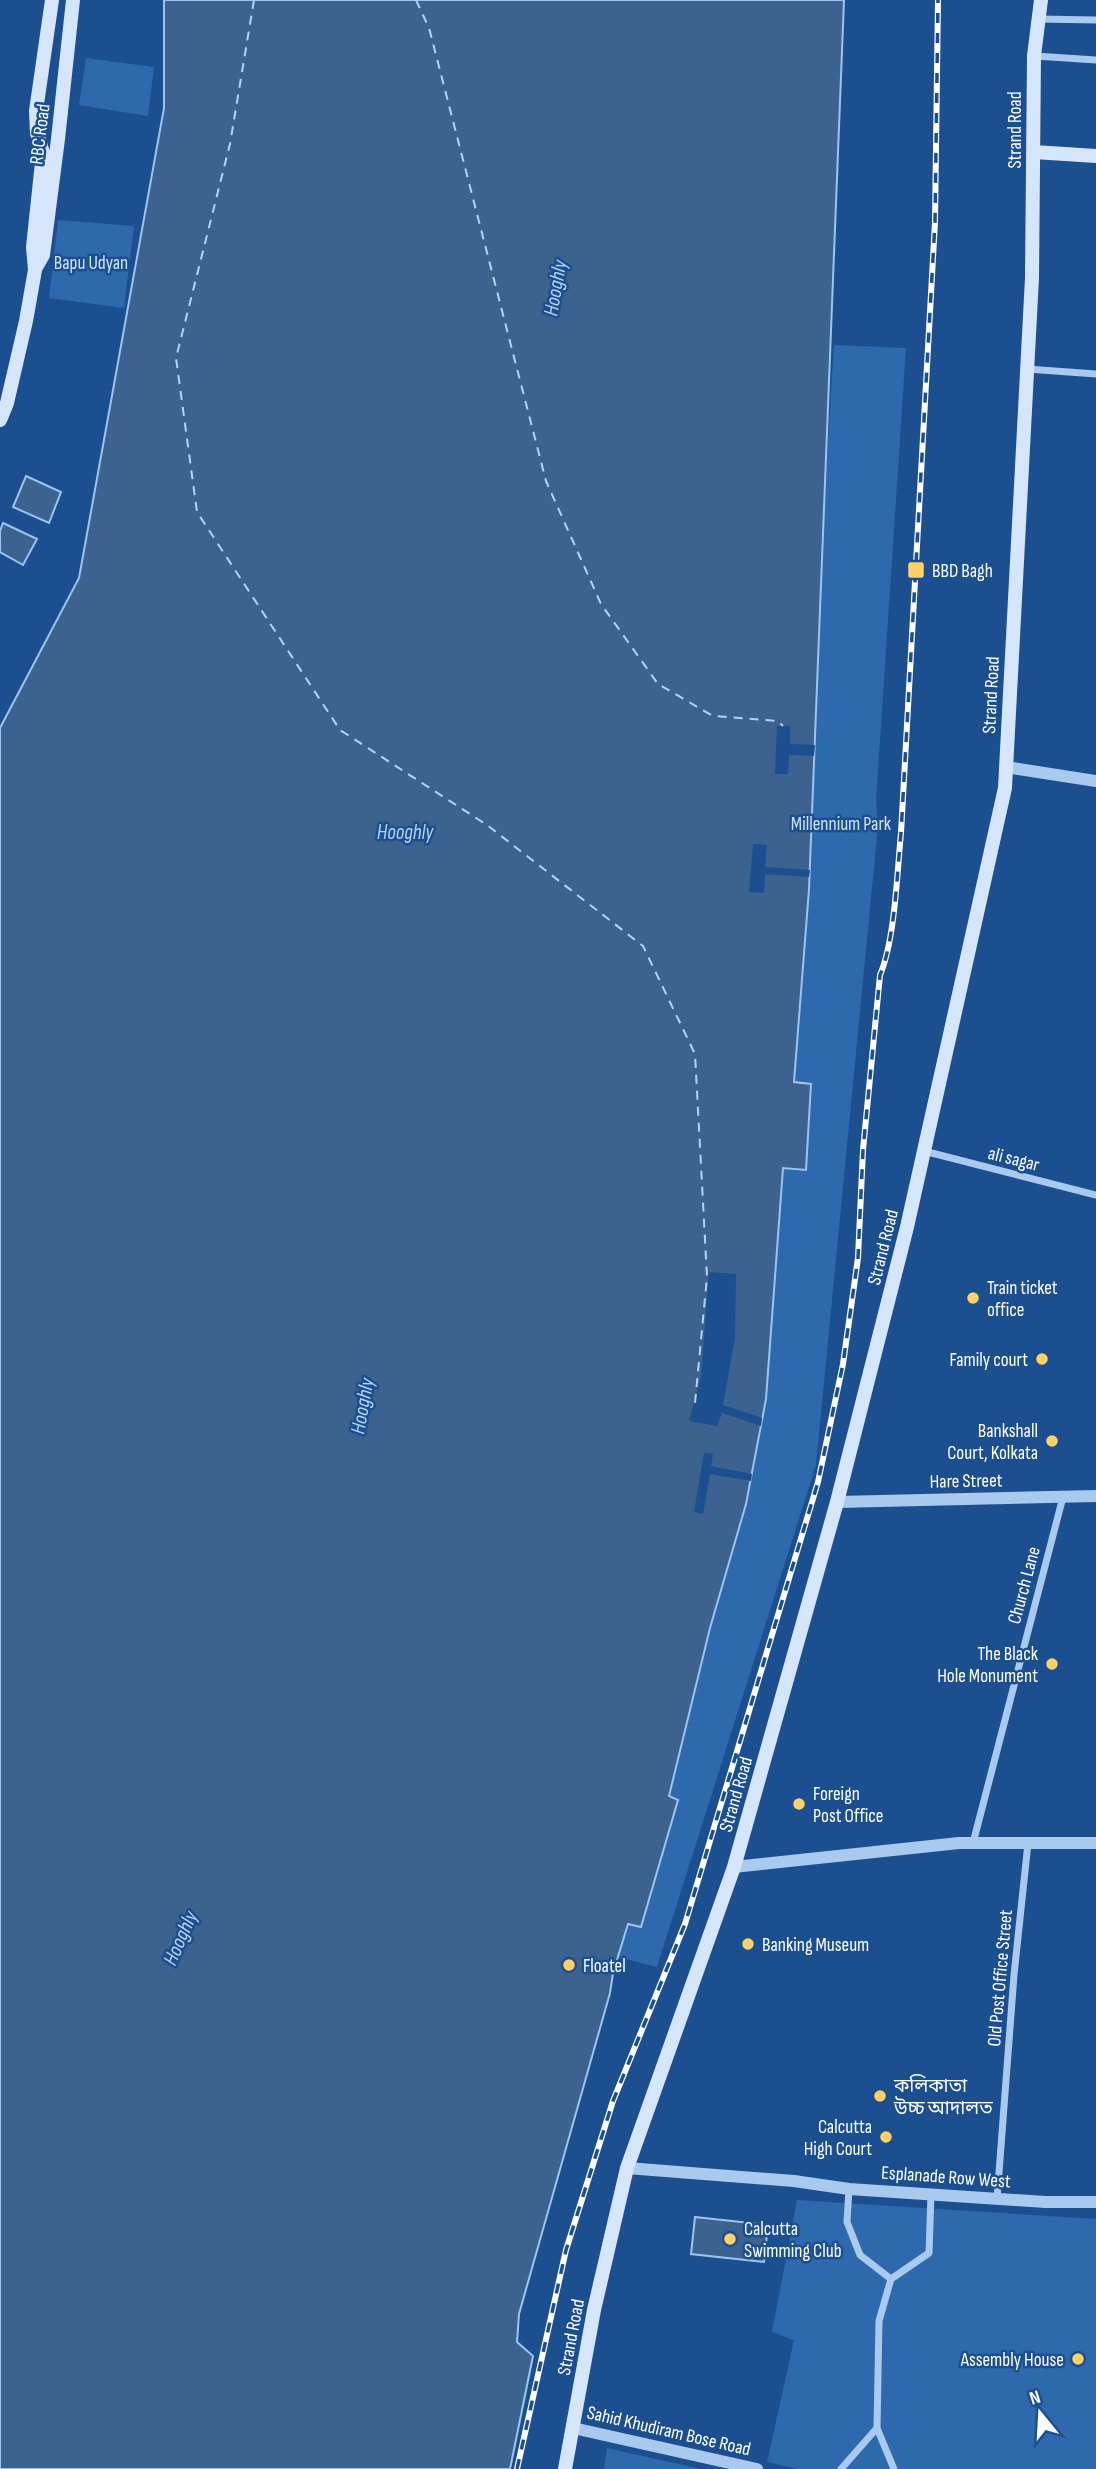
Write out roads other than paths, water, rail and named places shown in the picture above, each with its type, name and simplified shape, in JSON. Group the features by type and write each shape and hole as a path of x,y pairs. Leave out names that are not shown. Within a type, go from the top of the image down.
{"main road":[{"name":"RBC Road","path":"0,420 7,403 35,270 33,247 43,152 37,133 36,111 52,0"},
{"name":"RBC Road","path":"35,270 43,256 73,0"},
{"name":"Strand Road","path":"565,2469 594,2310 626,2168 734,1867 837,1502 907,1227 1005,788 1032,278 1034,56 1041,0"},
{"path":"1034,152 1096,156"}],"street":[{"path":"1038,19 1096,20"},
{"path":"1034,56 1096,60"},
{"path":"1027,369 1096,374"},
{"path":"1006,767 1096,781"},
{"name":"ali sagar","path":"924,1152 1096,1195"},
{"name":"Hare Street","path":"837,1502 1096,1496"},
{"name":"Church Lane","path":"973,1843 1063,1497"},
{"path":"734,1867 973,1843 1096,1843"},
{"name":"Old Post Office Street","path":"997,2199 1014,1975 1028,1843"},
{"name":"Esplanade Row West","path":"626,2168 794,2181 849,2189 1096,2203"},
{"path":"849,2189 847,2222 860,2255 891,2279"},
{"path":"894,2469 877,2428 880,2321 891,2279 929,2253 931,2194"},
{"name":"Sahid Khudiram Bose Road","path":"573,2428 757,2469"},
{"path":"841,2469 877,2428"}],"water":[{"name":"Hooghly","path":"164,0 844,0 809,889 794,1082 811,1084 806,1170 783,1168 766,1399 746,1504 710,1628 669,1796 678,1800 641,1927 628,1924 519,2314 517,2342 533,2356 510,2469 0,2469 0,728 79,578 164,108"},
{"path":"26,476 61,492 49,523 13,507"},
{"path":"3,523 37,539 23,565 0,552 0,531"},
{"name":"Calcutta Swimming Club","path":"695,2217 768,2225 764,2262 691,2254"}],"railway":[{"path":"517,2469 566,2250 613,2101 685,1924 818,1482 843,1364 858,1258 863,1150 880,975 892,925 901,833 935,222 938,0"}],"place":[{"name":"BBD Bagh","path":"916,570"},
{"name":"Train ticket office","path":"973,1298"},
{"name":"Family court","path":"1042,1359"},
{"name":"Bankshall Court, Kolkata","path":"1052,1441"},
{"name":"The Black Hole Monument","path":"1052,1664"},
{"name":"Foreign Post Office","path":"799,1804"},
{"name":"Banking Museum","path":"748,1944"},
{"name":"Floatel","path":"569,1965"},
{"name":"কলিকাতা উচ্চ আদালত","path":"880,2096"},
{"name":"Calcutta High Court","path":"886,2137"},
{"name":"Calcutta Swimming Club","path":"730,2239"},
{"name":"Assembly House","path":"1078,2359"}],"park label":[{"name":"Bapu Udyan","path":"91,262"},
{"name":"Millennium Park","path":"841,823"}]}
